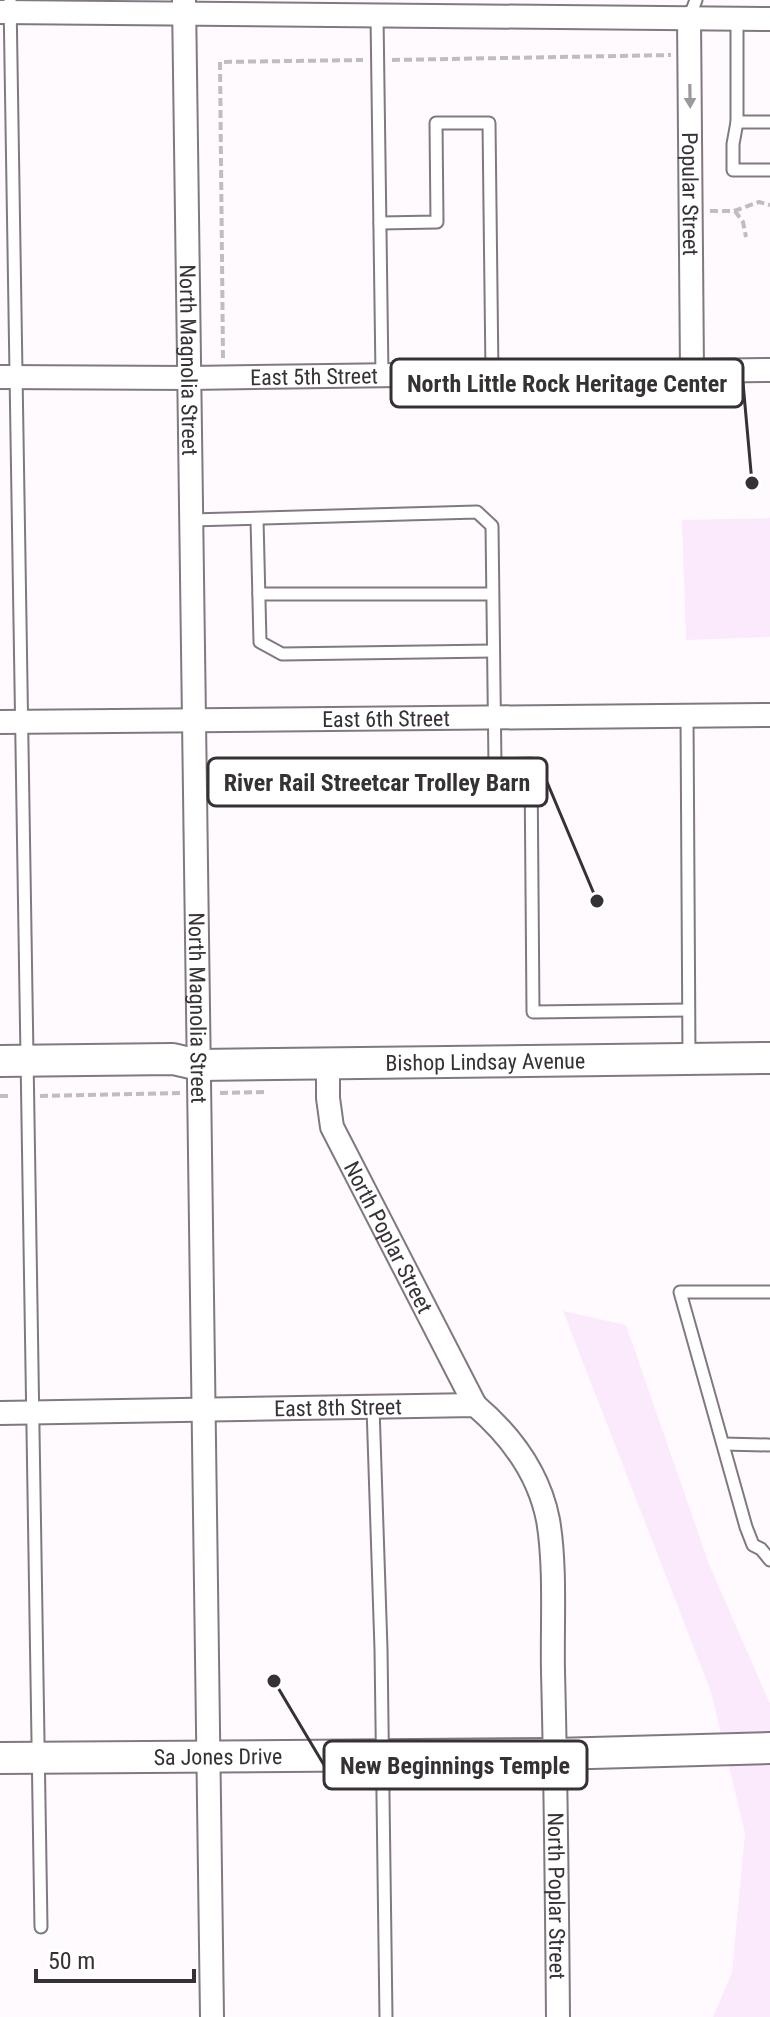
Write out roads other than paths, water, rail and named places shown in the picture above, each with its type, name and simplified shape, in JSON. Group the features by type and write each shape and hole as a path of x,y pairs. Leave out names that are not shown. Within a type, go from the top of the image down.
{"street":[{"name":"North Magnolia Street","path":"184,7 212,2017"},
{"path":"7,8 305,8 377,16 525,9 641,14 692,9 737,19 770,19"},
{"name":"Popular Street","path":"692,9 692,371"},
{"name":"East 5th Street","path":"8,377 189,378 770,370"},
{"name":"East 6th Street","path":"11,722 770,715"},
{"name":"Bishop Lindsay Avenue","path":"16,1075 199,1079 328,1063 770,1058"},
{"name":"North Poplar Street","path":"328,1063 332,1127 475,1405 497,1424 515,1446 539,1492 547,1520 555,1754 558,2017"},
{"name":"East 8th Street","path":"0,1413 475,1405"},
{"name":"Sa Jones Drive","path":"0,1758 555,1754 770,1748"}],"lane":[{"path":"7,8 14,227 8,377 16,1075 32,1413 41,1927"},
{"path":"377,16 382,375"},
{"path":"737,19 737,122 733,170 770,170"},
{"path":"737,122 770,122"},
{"path":"380,223 437,222 436,123 489,123 492,374"},
{"path":"0,227 14,227"},
{"path":"191,520 477,512 492,526 495,765 531,764 533,1012 688,1010"},
{"path":"257,519 260,642 282,654 493,651"},
{"path":"259,594 492,594"},
{"path":"687,716 689,1059"},
{"path":"770,1292 680,1292 753,1545 770,1560"},
{"path":"373,1407 386,2017"},
{"path":"723,1444 768,1445"}],"place":[{"name":"North Little Rock Heritage Center","path":"752,483"},
{"name":"River Rail Streetcar Trolley Barn","path":"597,901"},
{"name":"New Beginnings Temple","path":"274,1681"}]}
